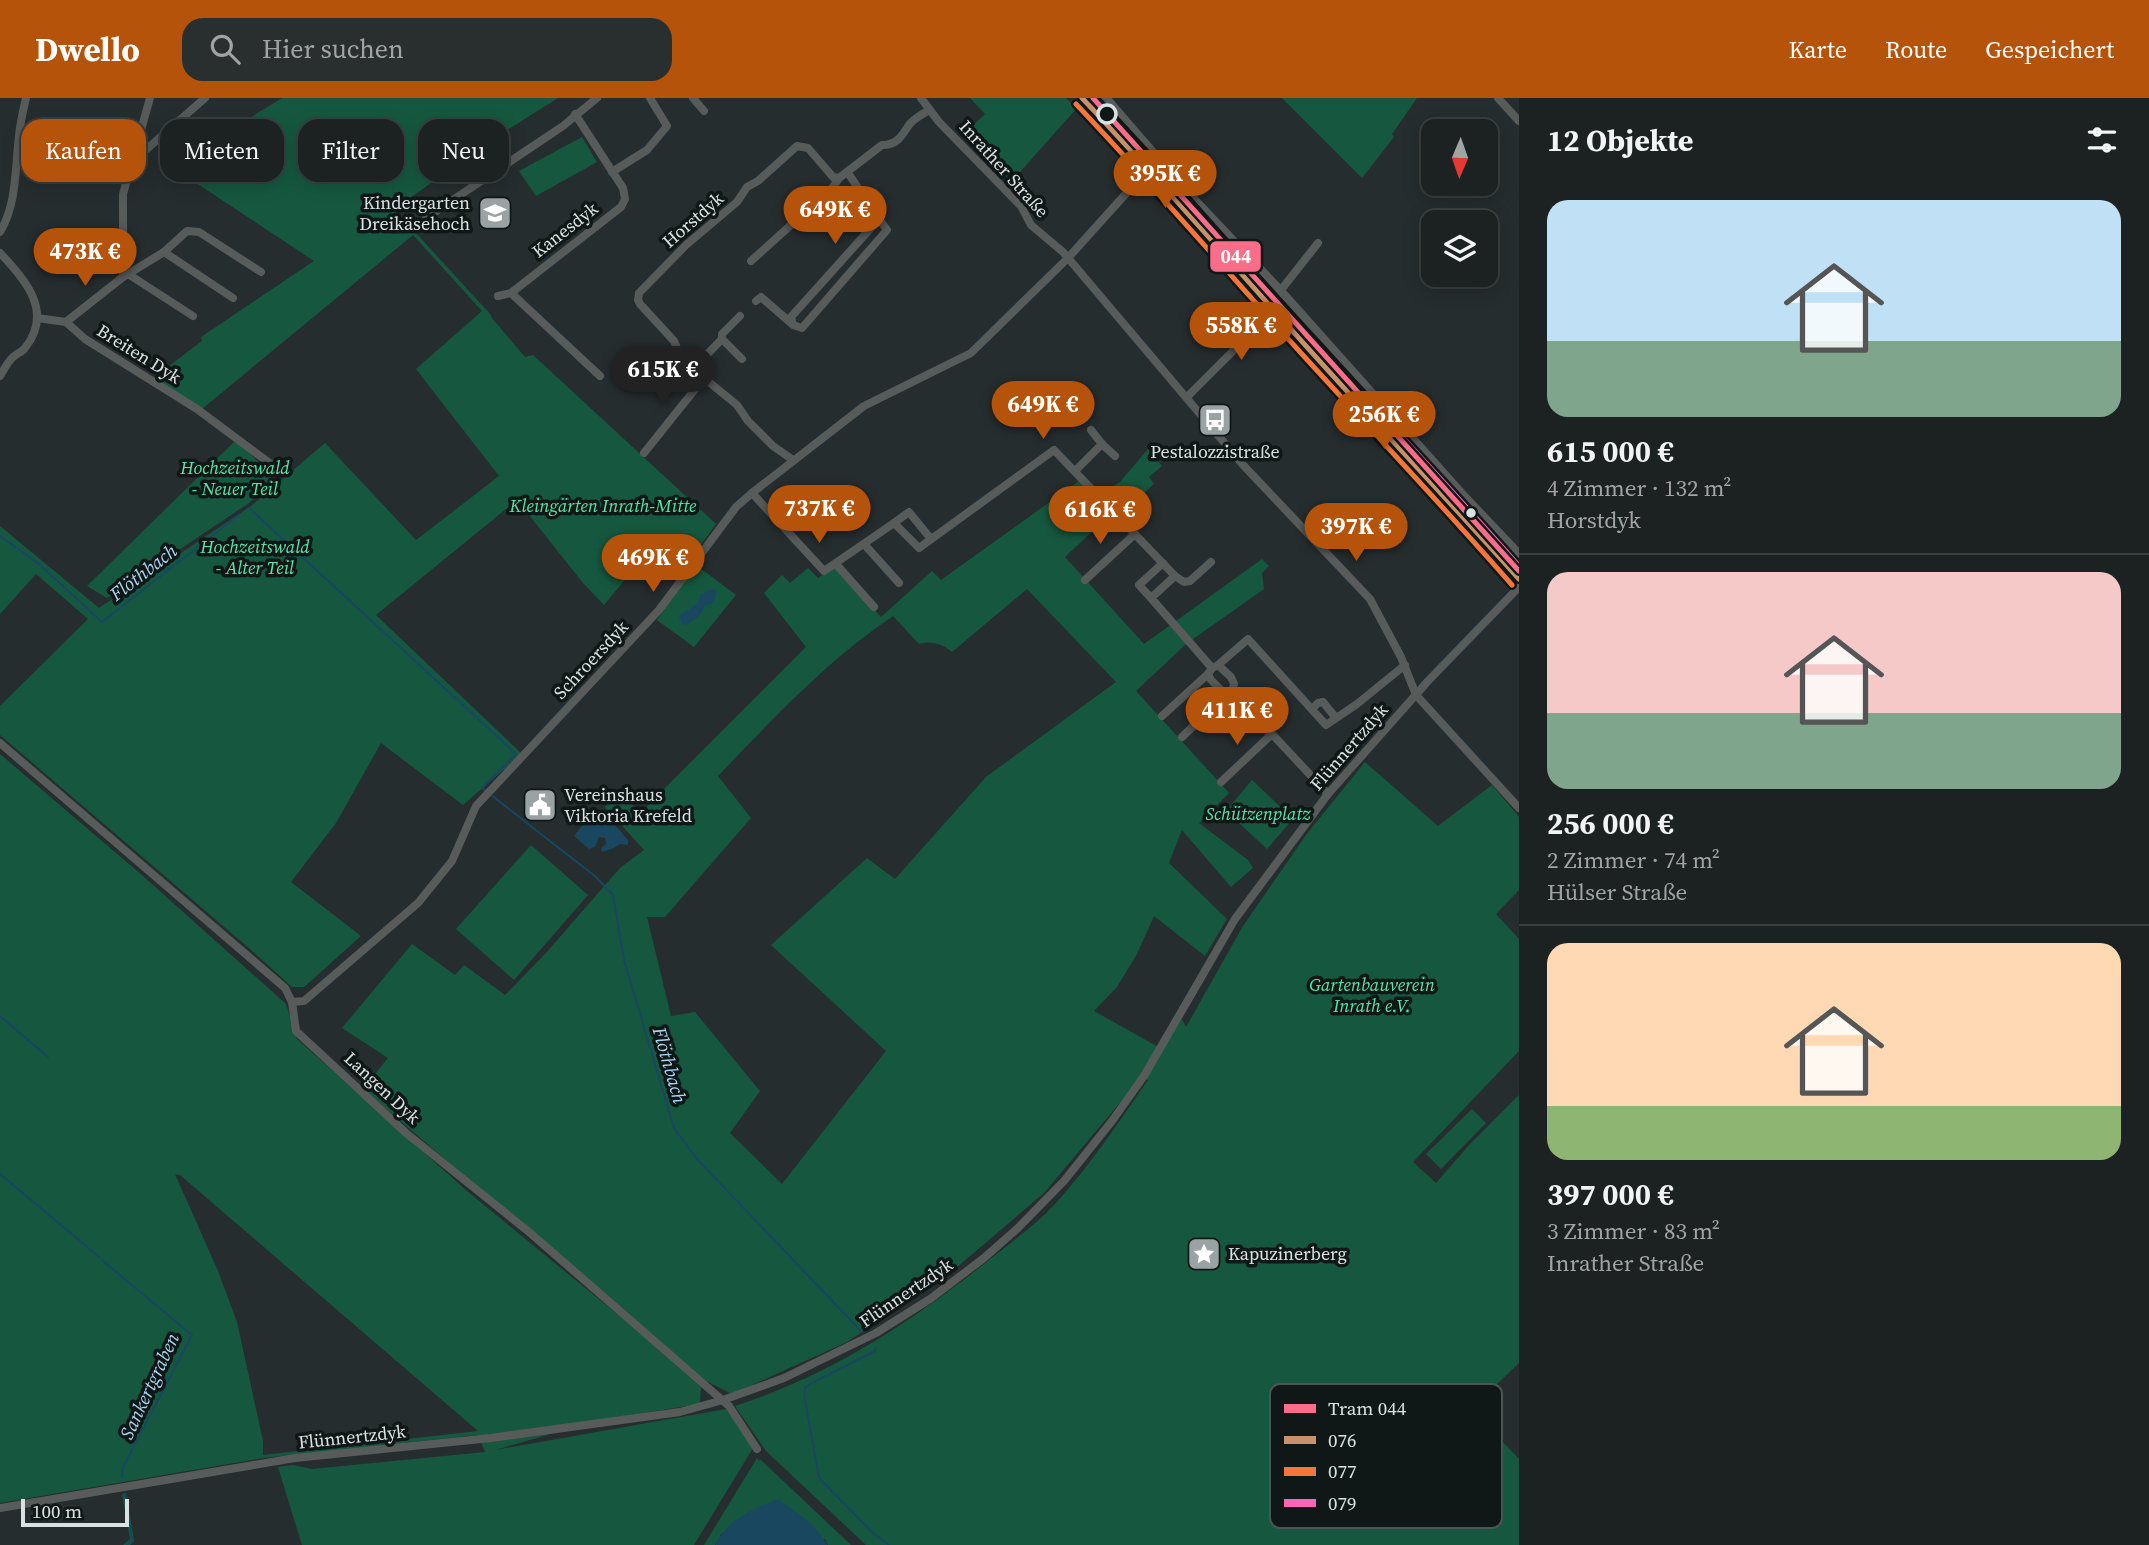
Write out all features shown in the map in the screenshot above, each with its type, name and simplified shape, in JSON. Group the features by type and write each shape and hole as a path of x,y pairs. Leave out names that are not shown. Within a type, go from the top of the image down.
{"street":[{"path":"0,232 7,221 13,192 26,98"},
{"path":"144,119 150,98"},
{"path":"146,150 205,98"},
{"path":"426,218 563,126 597,98"},
{"path":"612,172 647,150 667,126 650,98"},
{"path":"694,98 704,111"},
{"name":"Inrather Straße","path":"920,98 1021,206 1031,225 1068,258 1244,466 1370,599 1405,665 1416,695 1519,808"},
{"path":"1082,98 1149,168 1519,579"},
{"path":"1105,98 1190,196 1280,290 1519,555"},
{"path":"1498,98 1519,121"},
{"path":"751,261 833,187 839,178 882,145 891,145 906,133 910,124 929,110"},
{"name":"Kanesdyk","path":"498,296 511,293 621,207 625,199 622,188 575,114"},
{"name":"Horstdyk","path":"793,460 773,446 748,421 737,405 680,355 674,341 638,300 643,288 686,245 737,202 747,187 758,181 797,146 808,148 833,177 839,178"},
{"path":"1068,258 1149,168"},
{"path":"756,301 761,297 793,325 802,328 887,230 848,173"},
{"path":"125,182 121,208 126,276"},
{"path":"793,325 791,317 879,219"},
{"path":"37,318 66,322 126,276 164,252 187,231 199,232 261,272"},
{"path":"1187,397 1232,352 1318,243"},
{"path":"164,252 233,298"},
{"path":"0,253 24,278 35,302 37,318 25,349 10,360 0,376"},
{"name":"Schroersdyk","path":"292,1002 304,1001 418,904 453,861 475,806 659,610 736,507 864,406 971,353 1068,258"},
{"path":"835,268 846,278"},
{"path":"126,276 193,316"},
{"path":"511,293 600,376"},
{"path":"694,368 740,316"},
{"name":"Breiten Dyk","path":"66,322 85,339 197,410 283,473"},
{"path":"722,339 742,359"},
{"path":"643,453 704,378"},
{"path":"1091,430 1115,456"},
{"path":"1075,471 1102,444"},
{"path":"894,523 919,548 1054,450 1175,576 1184,582 1190,581 1211,562"},
{"path":"752,493 824,571 909,512 931,539"},
{"path":"1086,580 1135,534"},
{"path":"864,544 900,583"},
{"path":"1163,562 1139,585 1213,669 1231,677 1234,684 1229,693 1182,737"},
{"path":"836,564 874,607"},
{"path":"1151,598 1175,576"},
{"name":"Flünnertzdyk","path":"0,1508 295,1458 504,1436 680,1412 723,1400 818,1363 904,1317 984,1258 1049,1197 1112,1121 1144,1076 1235,919 1328,794 1416,695 1519,587"},
{"path":"1162,716 1248,639 1326,724 1405,665"},
{"path":"1213,669 1211,680 1229,693 1272,734 1328,794"},
{"path":"1220,782 1272,734"},
{"name":"Langen Dyk","path":"0,743 285,988 292,1002 296,1031 406,1133 528,1232 723,1400 757,1449"}],"green space":[{"path":"282,98 558,98 509,129 509,119 418,119 418,182 433,182 394,209 491,315 525,357 533,355 716,524 676,578 646,554 604,605 583,583 517,500 376,615 522,754 463,805 381,743 336,823 291,882 361,936 304,987 292,987 0,735 0,706 88,619 36,574 0,614 0,526 99,608 251,506 325,443 416,540 499,476 416,369 482,311 413,235 202,409 153,378 202,341 201,337 314,261 195,182 284,182 284,119 248,119"},
{"path":"970,98 1066,98 1076,109 1011,182 964,134 985,114"},
{"path":"1282,98 1417,98 1392,134 1394,137 1362,178"},
{"path":"582,137 597,162 536,196 519,171"},
{"name":"Hochzeitswald - Neuer Teil","path":"236,440 276,479 249,503 107,598 87,586"},
{"path":"1148,449 1162,466 1149,477 1154,484 1122,513 1110,515 1065,557 1144,644 1262,559 1269,566 1262,573 1264,589 1186,644 1136,691 1229,793 1199,823 1248,860 1253,868 1231,887 1182,830 1169,863 1227,919 1205,956 1154,916 1137,954 1117,987 1094,1011 1160,1048 1144,1074 1044,1193 949,1274 847,1342 732,1394 706,1381 363,1089 388,1058 342,1028 412,944 455,975 464,965 505,995 546,953 620,868 644,850 605,807 615,791 641,812 806,647 764,593 782,575 790,583 808,568 818,578 835,567 881,617 932,571 941,580 1079,481 1102,492 1120,482","holes":["1027,589 1116,682 986,777 895,879 867,858 771,945 886,1051 782,1184 730,1133 760,1091 695,1012 671,1016 647,917 665,917 751,818 718,776 823,671 893,616 919,644 937,643 952,652"]},
{"path":"696,565 736,595 694,647 657,620"},
{"path":"0,754 143,876 286,1004 297,1039 467,1191 634,1328 701,1387 700,1404 599,1420 495,1450 726,1409 753,1448 694,1545 302,1545 278,1467 293,1465 312,1469 485,1452 478,1435 263,1458 0,1503","holes":["175,1174 180,1175 478,1431 263,1455 263,1441 237,1322 218,1271"]},
{"name":"Gartenbauverein Inrath e.V.","path":"1365,762 1438,826 1492,785 1519,817 1519,890 1496,914 1519,939 1519,1051 1413,1162 1436,1183 1519,1095 1519,1363 1497,1384 1270,1384 1270,1528 1502,1528 1502,1441 1519,1459 1519,1545 866,1545 766,1451 735,1406 770,1394 865,1347 925,1308 983,1265 1056,1203 1081,1174 1148,1080 1144,1076 1182,1019 1186,1027 1243,926 1306,835"},
{"name":"Schützenplatz","path":"1252,780 1293,819 1267,849 1226,811"},
{"path":"531,845 588,895 514,980 456,929"},
{"path":"1472,1109 1486,1123 1441,1169 1426,1154"},
{"path":"757,1458 851,1545 828,1545 825,1539 722,1533 715,1545 704,1545"},
{"path":"126,1493 134,1541 130,1545 123,1545 130,1539 122,1494"}],"water":[{"path":"712,589 717,592 713,603 704,606 700,615 692,621 686,625 682,624 679,616 697,604 701,594"},
{"path":"601,809 628,840 628,845 620,844 602,852 601,848 606,844 605,838 599,837 595,847 589,849 574,836 587,819 591,820 594,813"},
{"path":"778,1499 812,1524 828,1545 715,1545 734,1522"}],"waterway":[{"name":"Flöthbach","path":"249,508 516,754 482,788 485,790"},
{"name":"Flöthbach","path":"0,536 39,564 102,622 240,514"},
{"name":"Flöthbach","path":"491,795 596,877 613,895 624,960 674,1128 696,1158 860,1330"},
{"path":"0,1016 48,1057"},
{"name":"Sankertgraben","path":"0,1174 99,1257"},
{"name":"Sankertgraben","path":"102,1260 192,1335 123,1467 122,1477"},
{"name":"Flöthbach","path":"876,1348 875,1351 810,1384 805,1388 804,1395 819,1478 873,1533 889,1545"},
{"name":"Sankertgraben","path":"125,1495 132,1540 127,1545"}],"tram line":[{"name":"044","path":"1093,98 1519,571"}],"transit line":[{"name":"076","path":"1082,98 1519,579"},
{"name":"079","path":"1094,98 1519,566"},
{"name":"077","path":"1076,104 1512,585"}],"place":[{"name":"Kindergarten Dreikäsehoch","path":"495,213"},
{"name":"Pestalozzistraße","path":"1215,420"},
{"name":"Vereinshaus Viktoria Krefeld","path":"540,805"},
{"name":"Kapuzinerberg","path":"1204,1254"}],"park label":[{"name":"Kleingärten Inrath-Mitte","path":"603,506"},
{"name":"Hochzeitswald - Alter Teil","path":"255,557"}]}
